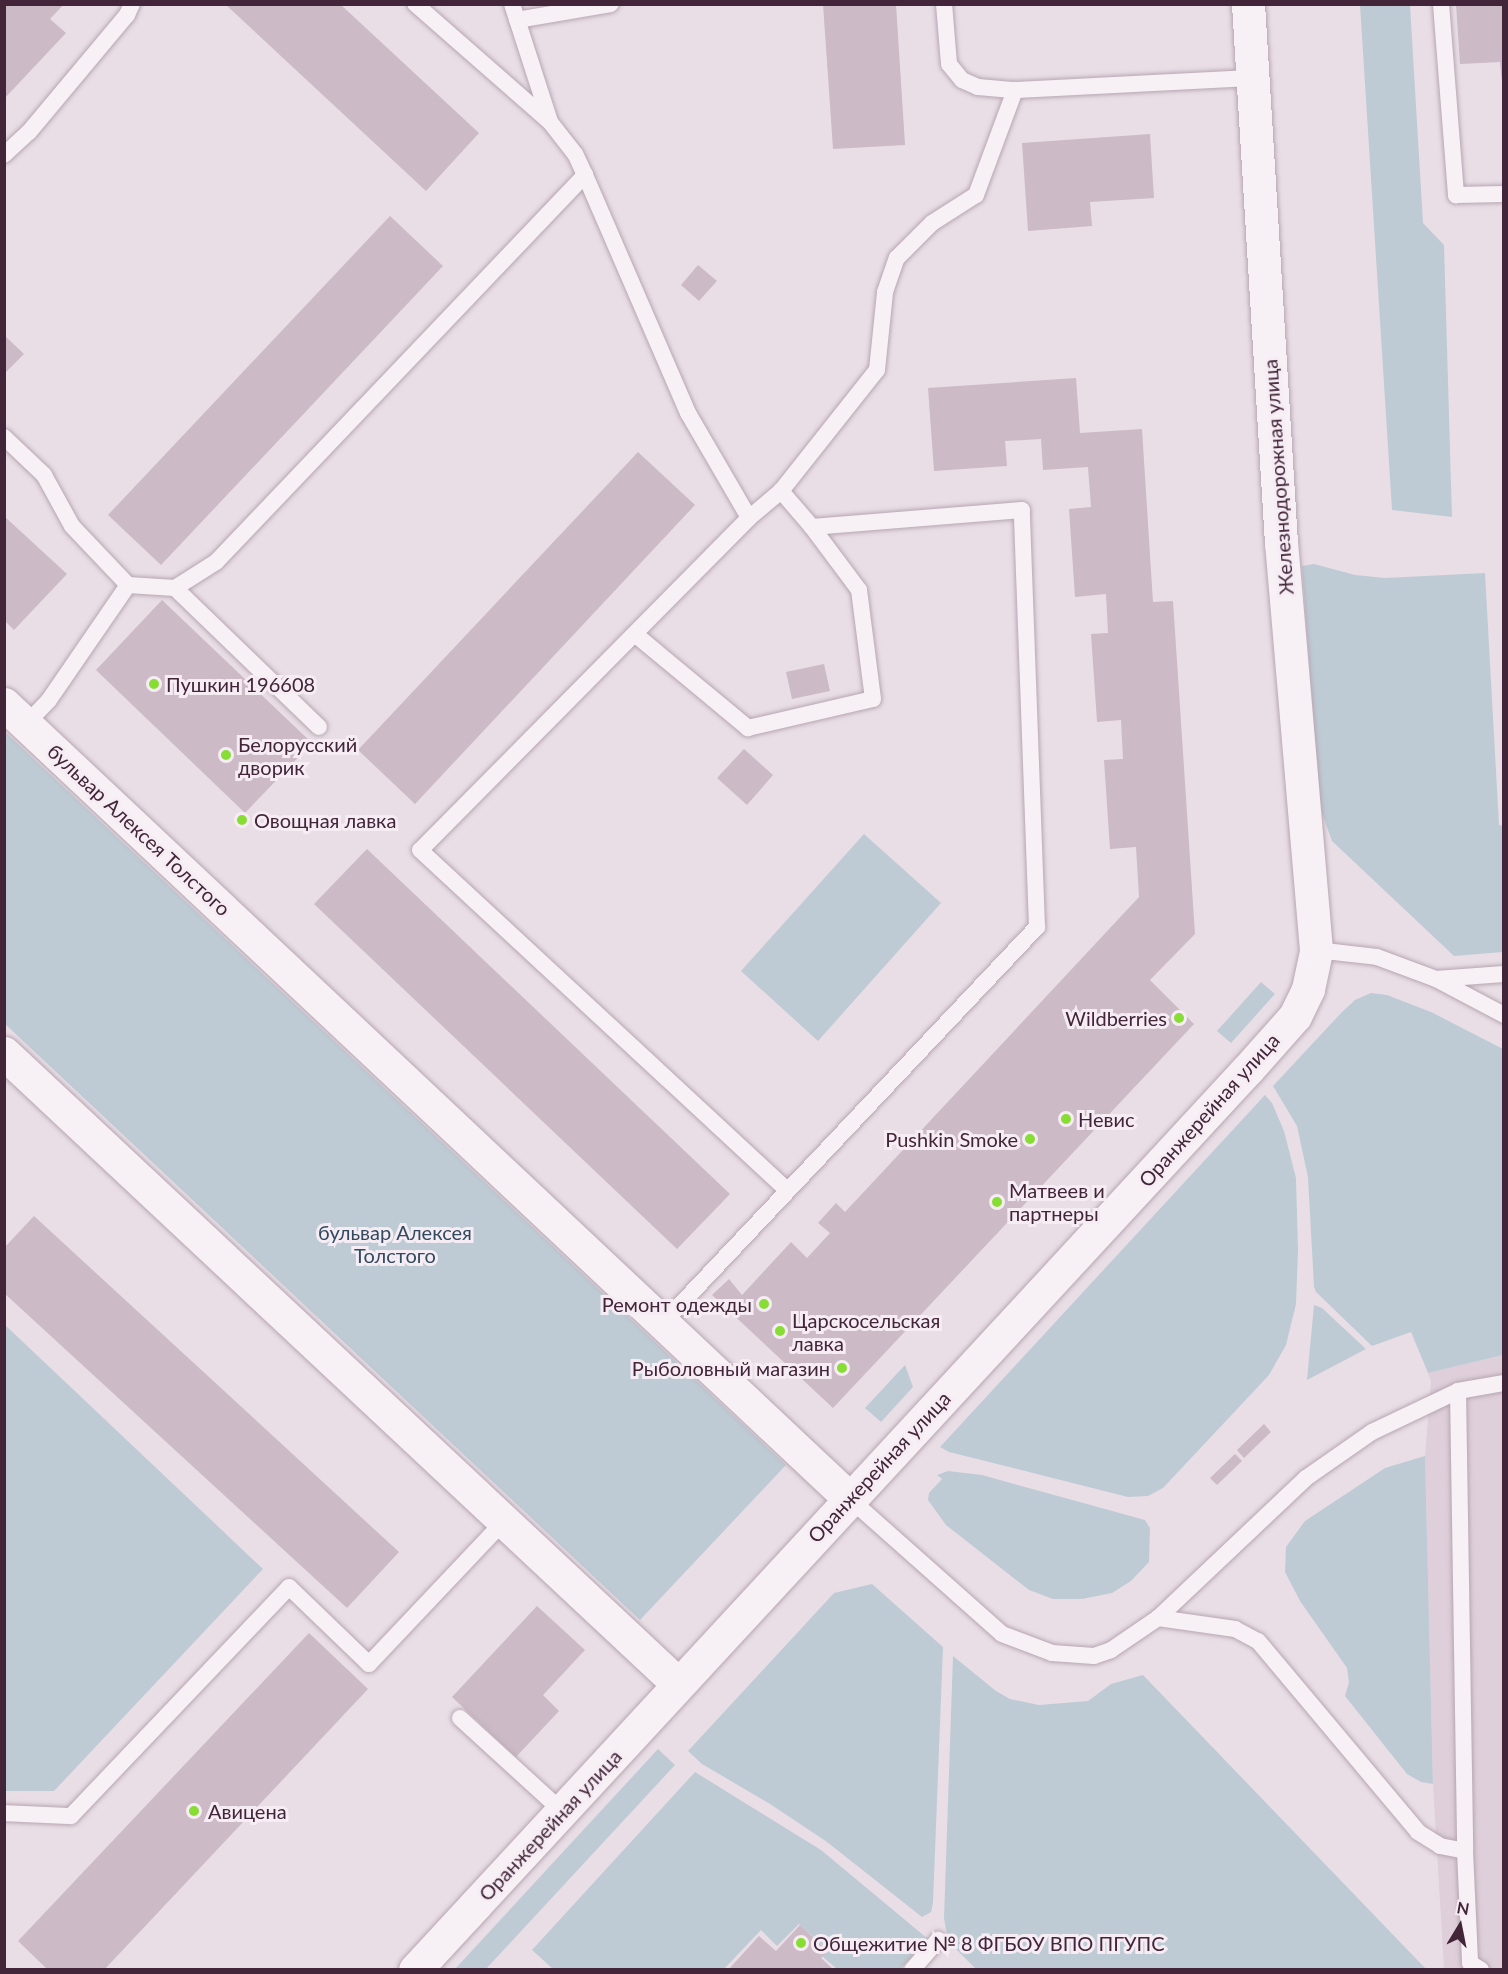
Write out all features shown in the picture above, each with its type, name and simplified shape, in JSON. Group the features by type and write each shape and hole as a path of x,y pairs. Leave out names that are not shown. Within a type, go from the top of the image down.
{"street":[{"name":"Железнодорожная улица","path":"1248,4 1281,543 1316,950"},
{"name":"бульвар Алексея Толстого","path":"15,714 850,1499"},
{"name":"Оранжерейная улица","path":"415,1970 1295,1016 1308,989 1316,950"},
{"path":"6,1058 678,1684"}],"lane":[{"path":"4,155 43,116 127,15 132,4"},
{"path":"415,4 550,123 575,154 688,413 749,518"},
{"path":"550,123 515,12 611,4"},
{"path":"944,4 949,64 962,80 978,87 1015,90 1253,78"},
{"path":"1441,4 1456,195 1503,194"},
{"path":"787,1190 420,850 636,635 749,518 781,491 877,370 885,292 897,258 932,223 976,195 1015,90"},
{"path":"4,437 44,475 72,526 128,585 175,588 216,562 585,175"},
{"path":"636,635 748,728 873,699 859,590 812,527 781,491"},
{"path":"663,1323 1037,927 1022,510 812,527"},
{"path":"15,714 49,700 128,585"},
{"path":"175,588 319,727"},
{"path":"1316,950 1377,957 1436,979 1503,1015"},
{"path":"1436,979 1503,974"},
{"path":"850,1499 978,1616 1002,1634 1024,1645 1052,1653 1094,1656 1111,1650 1158,1618 1306,1478 1372,1432 1458,1391 1503,1383"},
{"path":"1458,1391 1465,1851 1470,1963 1481,1970"},
{"path":"4,1813 70,1816 289,1587 369,1664 504,1521"},
{"path":"1158,1618 1235,1629 1258,1641 1418,1832 1440,1846 1465,1851"},
{"path":"460,1718 562,1811"},
{"path":"912,1970 938,1940"}],"shaded area":[{"path":"1503,1355 1503,1969 1444,1969 1433,1784 1425,1456 1431,1381 1428,1373"}],"green space":[{"path":"1360,5 1410,5 1423,223 1444,245 1452,517 1392,510"},
{"path":"1314,564 1355,575 1385,578 1485,573 1499,825 1504,826 1503,952 1454,956 1332,841 1320,808 1302,566"},
{"name":"бульвар Алексея Толстого","path":"4,731 786,1465 640,1620 5,1024"},
{"path":"864,834 941,903 818,1041 741,971"},
{"path":"1261,982 1275,994 1231,1043 1217,1031"},
{"path":"1371,993 1387,995 1431,1012 1503,1049 1503,1355 1428,1373 1411,1332 1372,1346 1316,1292 1314,1287 1308,1177 1297,1126 1273,1086 1342,1012 1355,1000"},
{"path":"1265,1095 1272,1103 1284,1131 1296,1178 1298,1250 1296,1304 1286,1345 1269,1375 1163,1488 1148,1496 1128,1497 949,1452 940,1447"},
{"path":"1314,1305 1322,1308 1366,1349 1307,1380"},
{"path":"4,1324 263,1569 54,1791 5,1791"},
{"path":"905,1365 913,1387 881,1422 865,1408"},
{"path":"1425,1456 1433,1784 1421,1782 1407,1774 1345,1696 1349,1682 1347,1668 1300,1601 1285,1572 1286,1547 1305,1521 1385,1468"},
{"path":"948,1471 982,1475 1145,1520 1150,1528 1149,1562 1131,1581 1112,1593 1082,1599 1053,1599 1029,1590 946,1525 928,1500 929,1493 942,1479 937,1475"},
{"path":"872,1584 943,1647 933,1903 931,1912 922,1917 827,1842 770,1804 702,1764 688,1751 834,1593"},
{"path":"953,1656 996,1691 1010,1699 1039,1705 1088,1701 1111,1684 1143,1675 1426,1969 976,1969 948,1941 944,1918"},
{"path":"658,1749 675,1765 486,1969 455,1969"},
{"path":"695,1772 821,1850 928,1939 899,1970 837,1969 822,1956 829,1951 799,1924 777,1946 761,1930 724,1969 553,1969 532,1950"}],"building":[{"path":"4,4 64,4 50,19 66,33 4,99"},
{"path":"225,4 340,4 479,133 426,191"},
{"path":"823,4 896,4 905,145 833,149"},
{"path":"1456,4 1504,4 1504,101 1500,62 1460,64"},
{"path":"1150,134 1154,198 1090,202 1092,226 1028,231 1022,143"},
{"path":"390,216 443,266 161,565 108,515"},
{"path":"698,265 717,281 699,301 681,285"},
{"path":"4,335 24,354 4,374"},
{"path":"1076,378 1080,433 1142,429 1153,602 1173,601 1195,934 1150,980 1194,1024 833,1408 712,1295 729,1279 742,1295 791,1242 807,1258 830,1233 818,1223 836,1203 845,1212 1139,897 1136,847 1110,849 1104,760 1123,759 1121,720 1097,722 1091,634 1108,633 1106,594 1075,597 1069,509 1091,507 1088,467 1043,470 1041,439 1005,441 1007,466 934,471 928,388"},
{"path":"638,452 695,505 415,804 358,750"},
{"path":"4,516 67,574 14,630 4,620"},
{"path":"162,600 312,743 245,813 96,670"},
{"path":"824,664 830,691 792,699 786,672"},
{"path":"744,749 773,775 747,805 717,778"},
{"path":"367,849 730,1194 677,1249 314,904"},
{"path":"34,1216 399,1552 347,1608 4,1293 4,1248"},
{"path":"1264,1424 1271,1432 1244,1458 1237,1450"},
{"path":"1235,1454 1242,1461 1217,1485 1210,1478"},
{"path":"537,1606 585,1650 543,1695 559,1711 516,1757 452,1697"},
{"path":"309,1633 368,1689 104,1970 48,1970 18,1941"},
{"name":"Общежитие № 8 ФГБОУ ВПО ПГУПС","path":"800,1925 828,1951 821,1958 834,1970 728,1970 759,1936 776,1951"}],"place":[{"name":"Пушкин 196608","path":"154,684"},
{"name":"Белорусский дворик","path":"226,755"},
{"name":"Овощная лавка","path":"242,820"},
{"name":"Wildberries","path":"1179,1018"},
{"name":"Невис","path":"1066,1119"},
{"name":"Pushkin Smoke","path":"1030,1139"},
{"name":"Матвеев и партнеры","path":"997,1202"},
{"name":"Ремонт одежды","path":"764,1304"},
{"name":"Царскосельская лавка","path":"780,1331"},
{"name":"Рыболовный магазин","path":"842,1368"},
{"name":"Авицена","path":"194,1811"},
{"name":"Общежитие № 8 ФГБОУ ВПО ПГУПС","path":"801,1943"}]}
